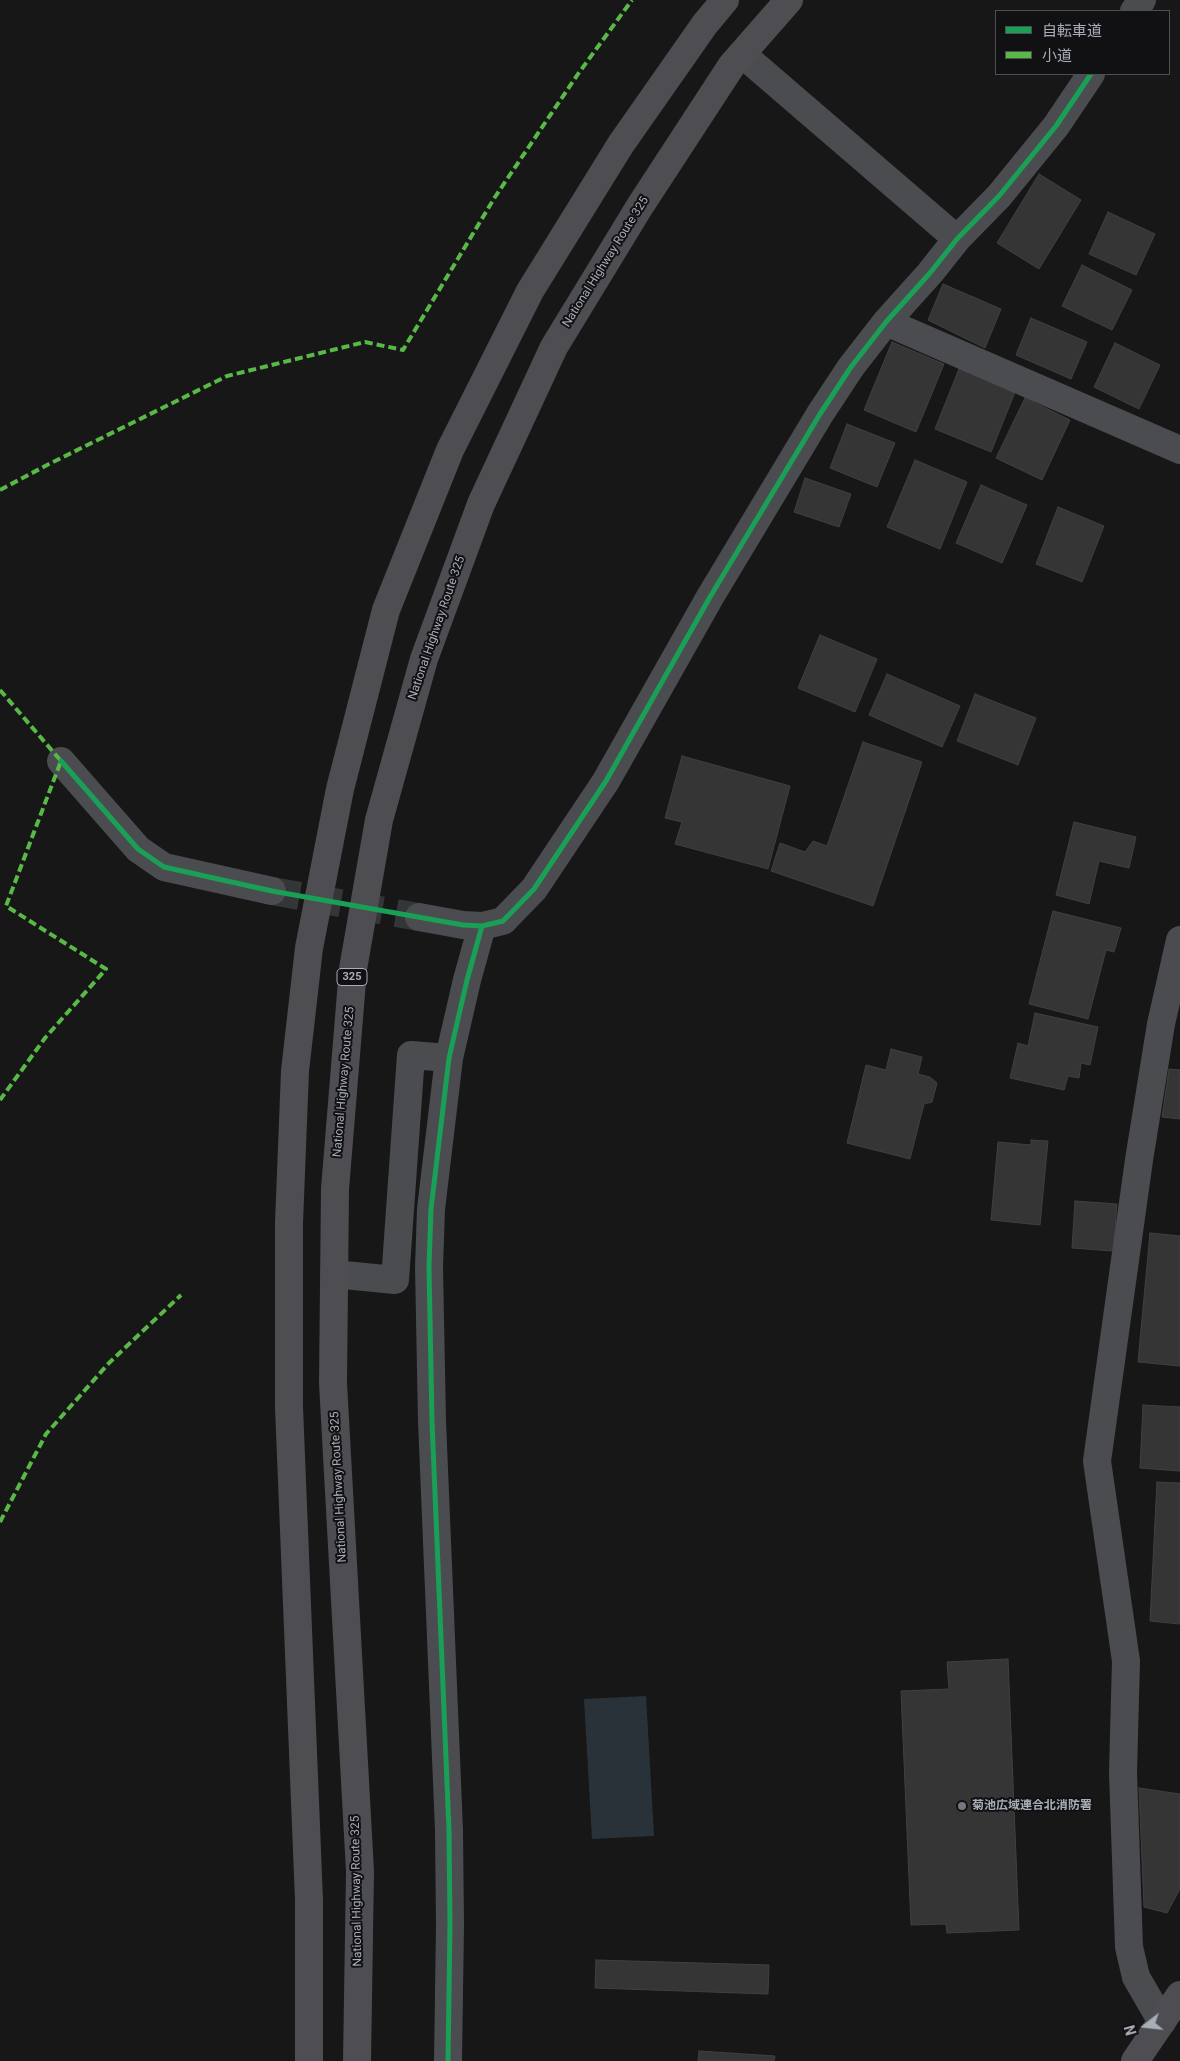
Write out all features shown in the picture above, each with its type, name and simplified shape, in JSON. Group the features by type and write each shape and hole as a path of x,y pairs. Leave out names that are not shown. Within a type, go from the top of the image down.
{"highway":[{"path":"309,2061 309,1900 289,1407 289,1223 295,1071 310,948 340,789 386,610 450,450 535,283 621,144 705,24 725,0"},
{"name":"National Highway Route 325","path":"357,2061 360,1871 333,1383 335,1189 353,969 379,820 424,660 480,504 554,347 640,206 732,65 789,0"},
{"path":"1135,2061 1180,1995"}],"street":[{"path":"742,54 957,239"},
{"path":"419,917 462,925 482,926 503,921 534,889 606,781 710,597 820,414 851,367 886,322 930,273 957,239 999,196 1056,126 1090,75"},
{"path":"886,322 1180,450"},
{"path":"61,761 138,849 164,867 272,891"},
{"path":"448,2061 449,1830 432,1421 429,1267 431,1209 449,1058 466,980 482,926"},
{"path":"1162,2022 1136,1977 1129,1947 1123,1772 1126,1661 1097,1461 1123,1268 1171,1026 1180,940"},
{"path":"334,1274 395,1280 411,1055 449,1058"}],"shaded area":[{"path":"646,1696 654,1836 592,1839 584,1699"}],"building":[{"path":"1039,174 1081,200 1039,269 997,243"},
{"path":"1108,212 1155,234 1136,275 1089,254"},
{"path":"1082,265 1132,290 1112,330 1062,306"},
{"path":"943,284 1001,309 985,348 928,320"},
{"path":"1031,318 1087,342 1071,379 1016,355"},
{"path":"892,342 944,364 916,432 864,410"},
{"path":"1115,343 1160,365 1139,409 1094,387"},
{"path":"959,369 1015,392 991,452 935,429"},
{"path":"1025,398 1070,420 1042,480 996,458"},
{"path":"847,424 895,443 877,487 830,468"},
{"path":"915,460 967,482 940,549 887,527"},
{"path":"805,478 851,494 839,527 794,512"},
{"path":"981,485 1027,505 1002,563 956,543"},
{"path":"1058,507 1104,526 1082,582 1036,564"},
{"path":"820,635 877,659 855,712 798,688"},
{"path":"887,674 960,706 942,747 869,715"},
{"path":"975,694 1036,718 1018,765 957,741"},
{"path":"863,742 922,762 873,906 771,871 780,843 805,852 813,841 827,846"},
{"path":"682,756 790,786 768,869 675,844 682,822 665,818"},
{"path":"1074,822 1136,837 1129,868 1099,861 1089,904 1056,895"},
{"path":"1053,911 1121,928 1114,952 1106,950 1088,1019 1029,1004"},
{"path":"1035,1013 1098,1027 1090,1065 1081,1063 1079,1078 1068,1076 1064,1090 1010,1078 1018,1043 1028,1046"},
{"path":"891,1049 922,1057 918,1074 930,1077 937,1083 932,1102 924,1104 910,1159 847,1143 866,1065 886,1070"},
{"path":"1169,1069 1180,1070 1180,1119 1162,1117"},
{"path":"1031,1140 1048,1141 1040,1225 991,1220 998,1142 1031,1145"},
{"path":"1075,1201 1117,1204 1113,1251 1072,1248"},
{"path":"1150,1233 1180,1236 1180,1366 1138,1362"},
{"path":"1143,1405 1180,1407 1180,1471 1140,1468"},
{"path":"1157,1482 1180,1483 1180,1624 1150,1621"},
{"path":"1008,1659 1019,1930 947,1933 946,1924 911,1925 901,1691 949,1689 947,1662"},
{"path":"1139,1788 1180,1794 1180,1889 1167,1913 1144,1907"},
{"path":"596,1960 769,1965 768,1994 595,1988"},
{"path":"699,2051 775,2056 774,2061 698,2061"}],"tunnel":[{"path":"272,891 419,917"}],"marked path":[{"path":"0,490 227,376 365,342 403,350 495,197 578,74 632,0"},
{"path":"0,690 61,761 6,906 106,969 45,1038 0,1100"},
{"path":"0,1522 46,1434 109,1363 181,1295"}],"cycle path":[{"path":"61,761 138,849 164,867 272,891 463,925 482,926 503,921 534,889 606,781 710,597 820,414 851,367 886,322 930,273 957,239 999,196 1056,126 1090,75"},
{"path":"448,2061 449,1830 432,1421 429,1267 431,1209 449,1058 482,926"}],"place":[{"name":"菊池広域連合北消防署","path":"962,1806"}]}
